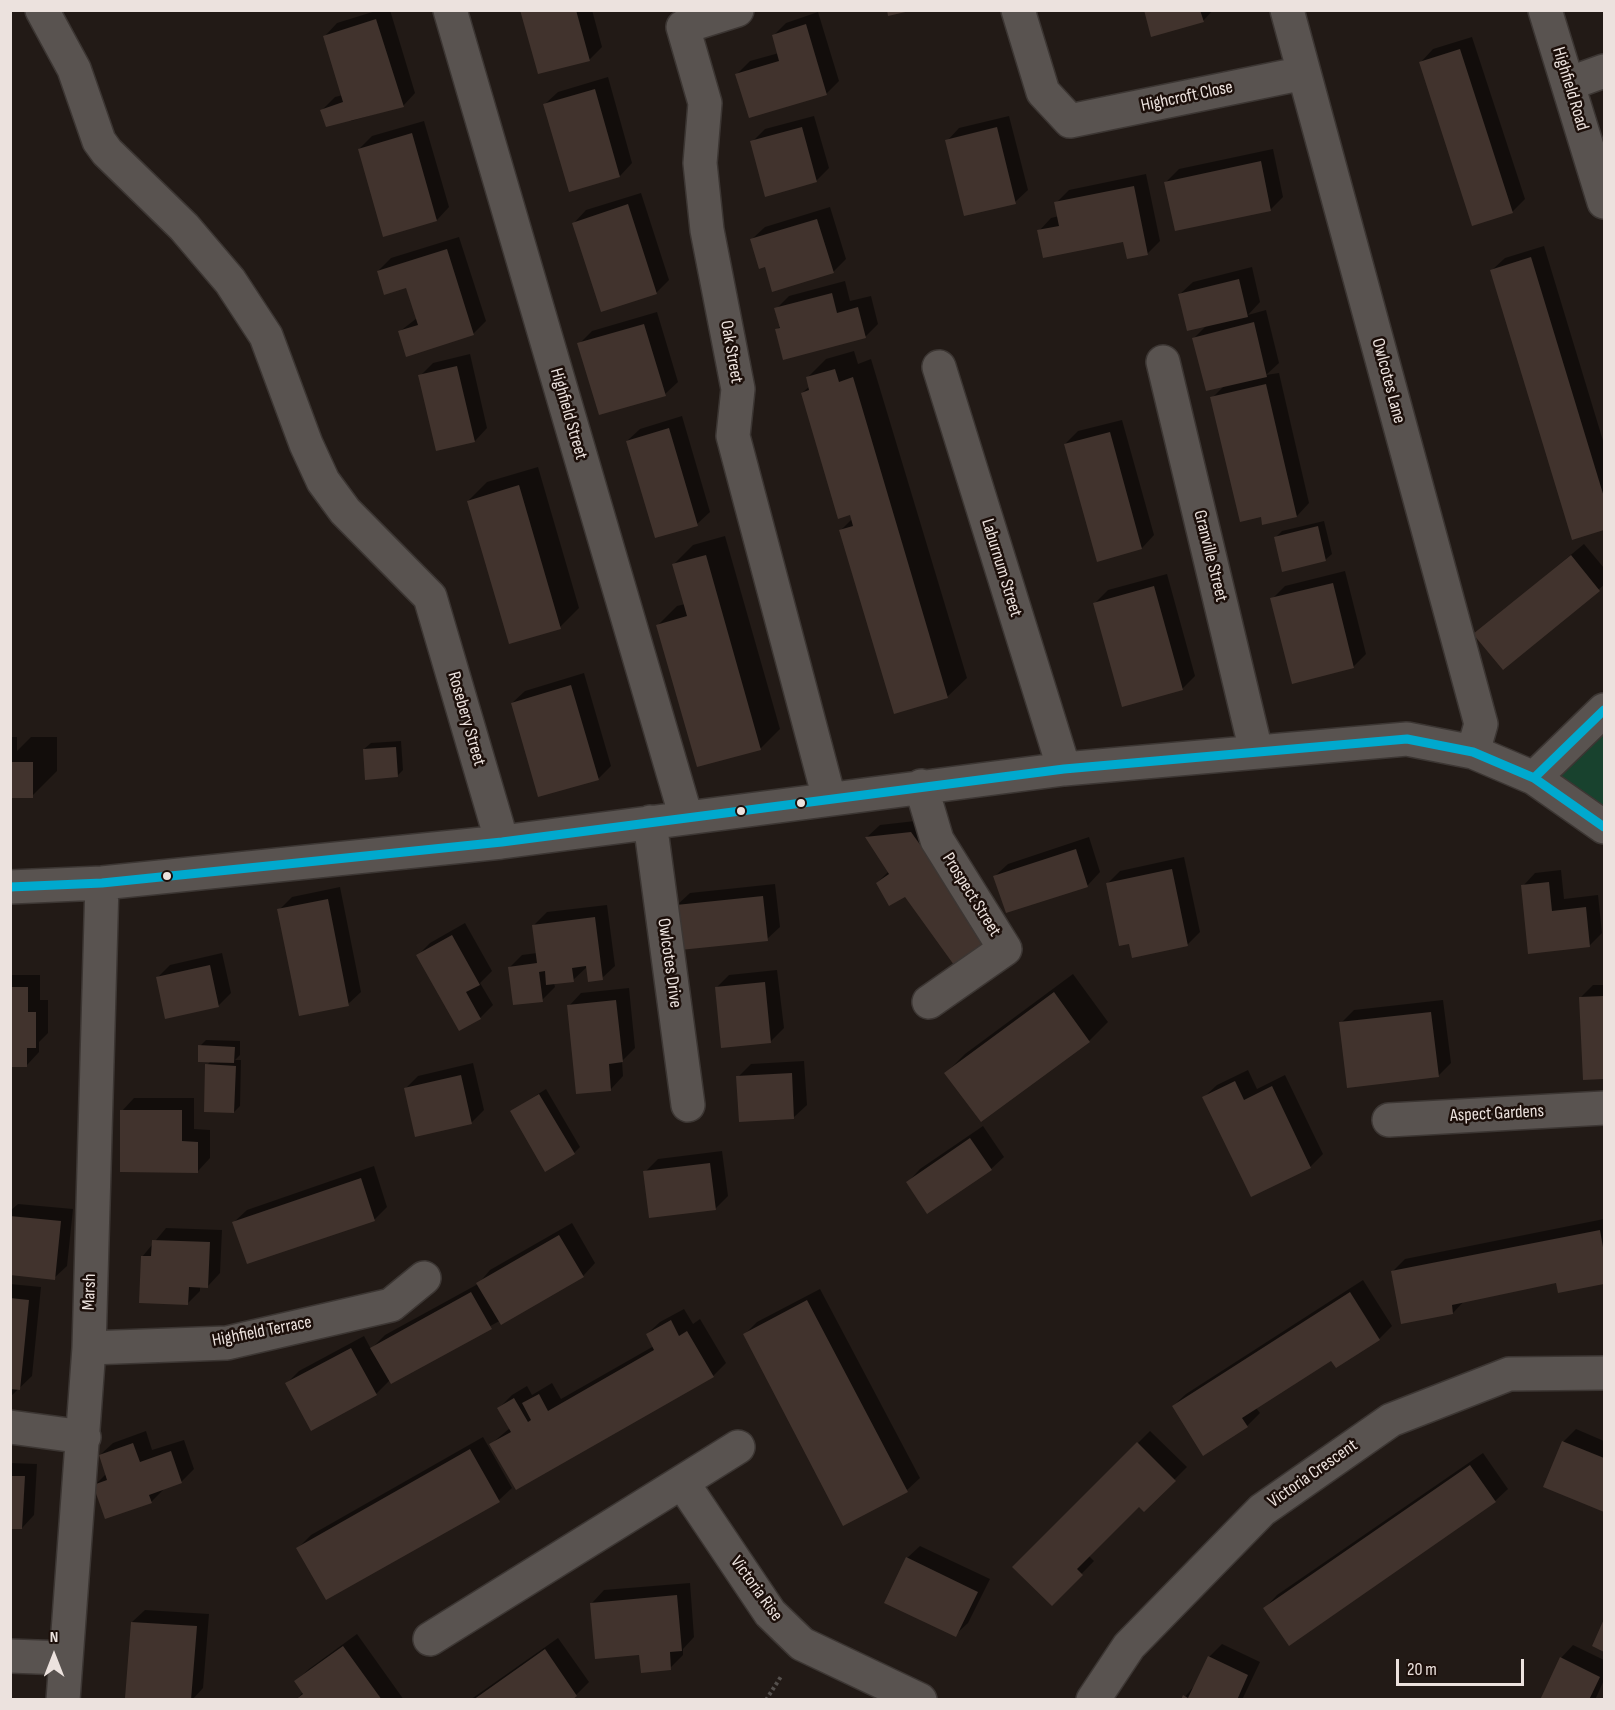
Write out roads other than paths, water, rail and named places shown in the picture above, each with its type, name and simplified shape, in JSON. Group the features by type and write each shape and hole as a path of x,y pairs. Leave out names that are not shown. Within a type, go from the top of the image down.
{"street":[{"name":"Rosebery Street","path":"42,10 74,69 99,141 107,152 184,227 230,281 266,336 306,444 323,481 345,511 430,597 502,842"},
{"name":"Highfield Street","path":"450,10 686,817"},
{"name":"Oak Street","path":"737,10 683,27 705,103 699,163 707,230 738,389 733,436 829,798"},
{"name":"Highcroft Close","path":"1018,10 1043,92 1070,121 1305,73"},
{"name":"Owlcotes Lane","path":"1287,10 1480,724 1473,752"},
{"name":"Highfield Road","path":"1545,10 1605,202"},
{"path":"1568,84 1605,71"},
{"name":"Granville Street","path":"1163,362 1256,751"},
{"name":"Laburnum Street","path":"939,367 1064,769"},
{"path":"1534,778 1605,710"},
{"path":"10,887 102,883 502,842 1064,769 1407,739 1473,752 1534,778 1605,826"},
{"name":"Prospect Street","path":"921,786 937,840 1005,949 929,1002"},
{"name":"Owlcotes Drive","path":"650,822 688,1105"},
{"name":"Marsh","path":"63,1700 64,1658 84,1437 89,1348 102,883"},
{"name":"Aspect Gardens","path":"1389,1120 1605,1108"},
{"name":"Highfield Terrace","path":"89,1348 227,1343 391,1305 424,1278"},
{"name":"Victoria Crescent","path":"1093,1700 1129,1646 1262,1510 1391,1420 1509,1374 1605,1373"},
{"path":"10,1426 84,1437"},
{"path":"430,1639 738,1447"},
{"name":"Victoria Rise","path":"682,1482 770,1613 802,1644 920,1700"},
{"path":"10,1656 64,1658"}]}
